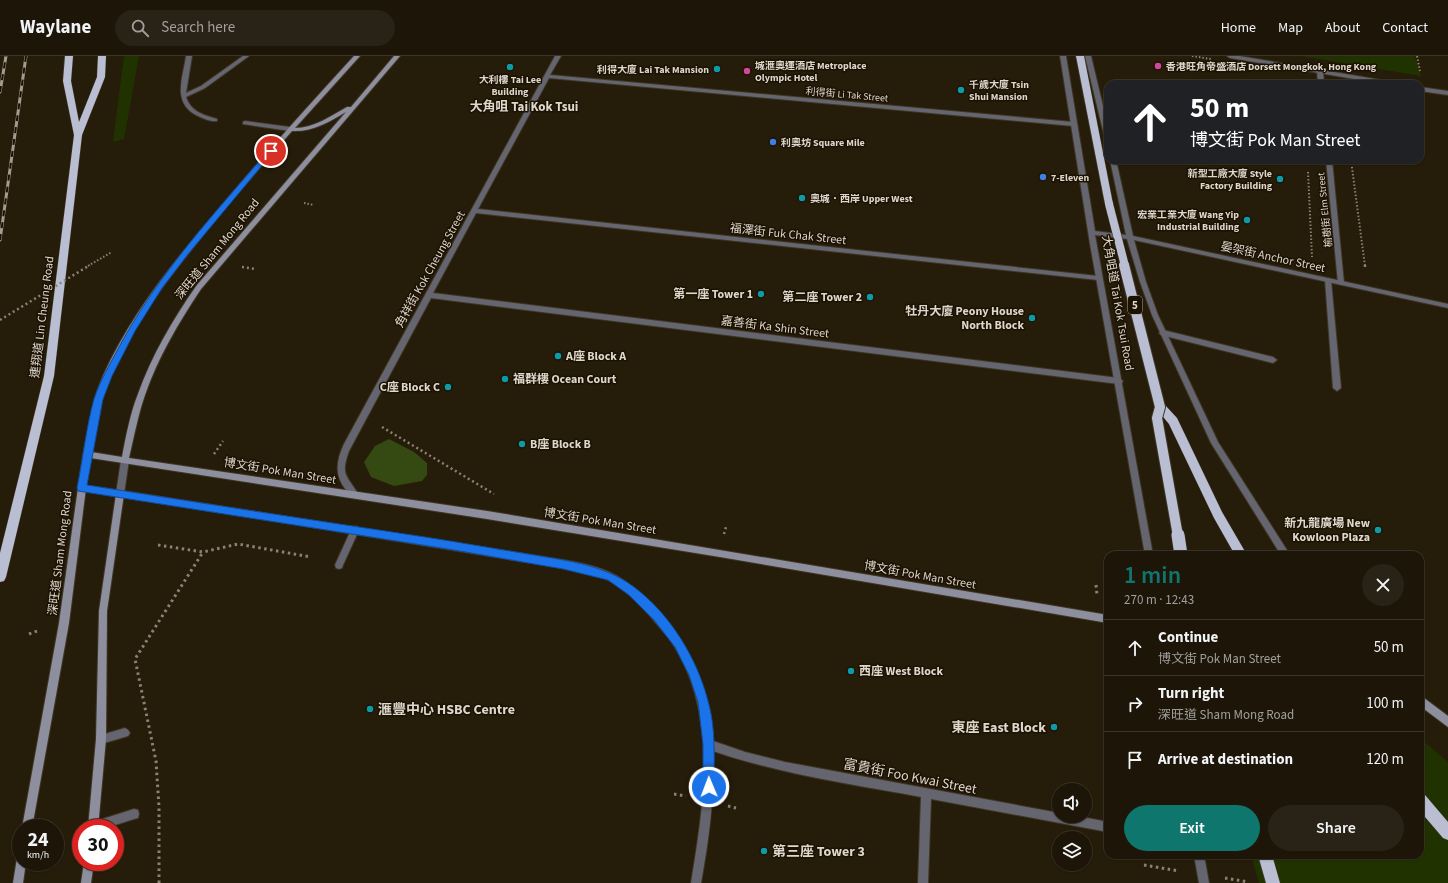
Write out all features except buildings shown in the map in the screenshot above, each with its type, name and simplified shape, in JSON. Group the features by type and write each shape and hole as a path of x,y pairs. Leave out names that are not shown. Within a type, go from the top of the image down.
{"highway":[{"name":"連翔道 Lin Cheung Road","path":"0,577 48,376 78,135 67,80 69,56"},
{"path":"78,135 101,77 102,56"},
{"name":"5","path":"1080,56 1108,204 1160,407 1173,421 1218,515 1240,551"},
{"path":"1160,407 1157,418 1180,551"},
{"path":"1424,805 1448,833"},
{"path":"1266,859 1273,883"}],"main road":[{"name":"深旺道 Sham Mong Road","path":"87,455 99,399 107,376 132,330 160,286 185,252 290,129 356,56"},
{"name":"深旺道 Sham Mong Road","path":"125,460 134,419 142,394 185,308 199,287 397,56"},
{"path":"290,129 300,130 317,126 355,104"},
{"name":"博文街 Pok Man Street","path":"87,455 354,494 720,553 1104,618"},
{"name":"深旺道 Sham Mong Road","path":"29,819 64,623 82,488"},
{"name":"深旺道 Sham Mong Road","path":"94,819 101,739 103,611 120,494"},
{"path":"1424,703 1448,722"},
{"path":"18,883 20,871"},
{"path":"86,883 87,871"}],"street":[{"path":"189,56 183,97 185,105 191,112 201,117 215,120"},
{"path":"183,97 203,87 246,56"},
{"name":"角祥街 Kok Cheung Street","path":"354,494 346,485 340,474 341,459 558,56"},
{"name":"大角咀道 Tai Kok Tsui Road","path":"1063,56 1092,232 1098,278 1119,381 1148,551"},
{"path":"1088,56 1104,122"},
{"path":"1230,56 1371,80"},
{"path":"1320,71 1321,80"},
{"name":"利得街 Li Tak Street","path":"547,76 1073,124"},
{"path":"1424,90 1448,93"},
{"path":"245,123 290,129"},
{"name":"大角咀道 Tai Kok Tsui Road","path":"1114,164 1130,237 1143,282 1163,333 1230,468 1283,551"},
{"name":"榆樹街 Elm Street","path":"1329,164 1341,283"},
{"name":"福澤街 Fuk Chak Street","path":"474,211 1098,278"},
{"name":"晏架街 Anchor Street","path":"1092,232 1130,237 1448,306"},
{"path":"1328,280 1337,388"},
{"name":"嘉善街 Ka Shin Street","path":"429,295 1119,381"},
{"path":"1163,333 1273,360"},
{"name":"深旺道 Sham Mong Road","path":"82,488 87,455"},
{"name":"深旺道 Sham Mong Road","path":"120,494 125,460"},
{"path":"82,488 355,530 563,565 588,570 611,577 632,591 658,617 679,644 694,674 703,702 708,744 709,801 696,883"},
{"path":"339,565 355,530"},
{"path":"101,739 125,733"},
{"name":"富貴街 Foo Kwai Street","path":"708,744 745,757 785,767 1104,826"},
{"path":"923,883 926,794"},
{"path":"119,819 134,814"},
{"path":"1199,859 1204,883"}],"path":[{"path":"1352,164 1366,276"},
{"path":"1308,168 1312,258"},
{"path":"304,203 314,205"},
{"path":"0,320 112,252"},
{"path":"378,424 495,494"},
{"path":"212,457 223,441"},
{"path":"158,545 203,552 238,544 311,556"},
{"path":"159,883 160,824 156,762 147,708 135,659 203,552"},
{"path":"29,634 42,630"}],"green space":[{"path":"124,56 139,56 124,139 113,142"},
{"path":"1301,56 1415,56 1421,76"},
{"path":"389,439 414,452 427,463 427,475 422,481 394,486 371,477 364,462 375,446"},
{"path":"1424,741 1448,762 1448,883 1259,883 1252,859 1424,859"}],"railway":[{"path":"0,92 6,56"},
{"path":"0,240 26,56"}],"place":[{"name":"香港旺角帝盛酒店 Dorsett Mongkok, Hong Kong","path":"1158,66"},
{"name":"大利樓 Tai Lee Building","path":"510,67"},
{"name":"利得大廈 Lai Tak Mansion","path":"717,69"},
{"name":"城滙奧運酒店 Metroplace Olympic Hotel","path":"747,71"},
{"name":"千歲大廈 Tsin Shui Mansion","path":"961,90"},
{"name":"利奧坊 Square Mile","path":"773,142"},
{"name":"7-Eleven","path":"1043,177"},
{"name":"新型工廠大廈 Style Factory Building","path":"1280,179"},
{"name":"奧城．西岸 Upper West","path":"802,198"},
{"name":"宏業工業大廈 Wang Yip Industrial Building","path":"1247,220"},
{"name":"第一座 Tower 1","path":"761,294"},
{"name":"第二座 Tower 2","path":"870,297"},
{"name":"牡丹大廈 Peony House North Block","path":"1032,318"},
{"name":"A座 Block A","path":"558,356"},
{"name":"福群樓 Ocean Court","path":"505,379"},
{"name":"C座 Block C","path":"448,387"},
{"name":"B座 Block B","path":"522,444"},
{"name":"新九龍廣場 New Kowloon Plaza","path":"1378,530"},
{"name":"西座 West Block","path":"851,671"},
{"name":"滙豐中心 HSBC Centre","path":"370,709"},
{"name":"東座 East Block","path":"1054,727"},
{"name":"第三座 Tower 3","path":"764,851"}],"district":[{"name":"大角咀 Tai Kok Tsui","path":"524,106"}],"route":[{"path":"271,151 185,252 160,286 132,330 107,376 99,399 87,455 82,488 454,546 563,565 588,570 611,577 632,591 658,617 679,644 694,674 703,702 708,744 709,787"}]}
